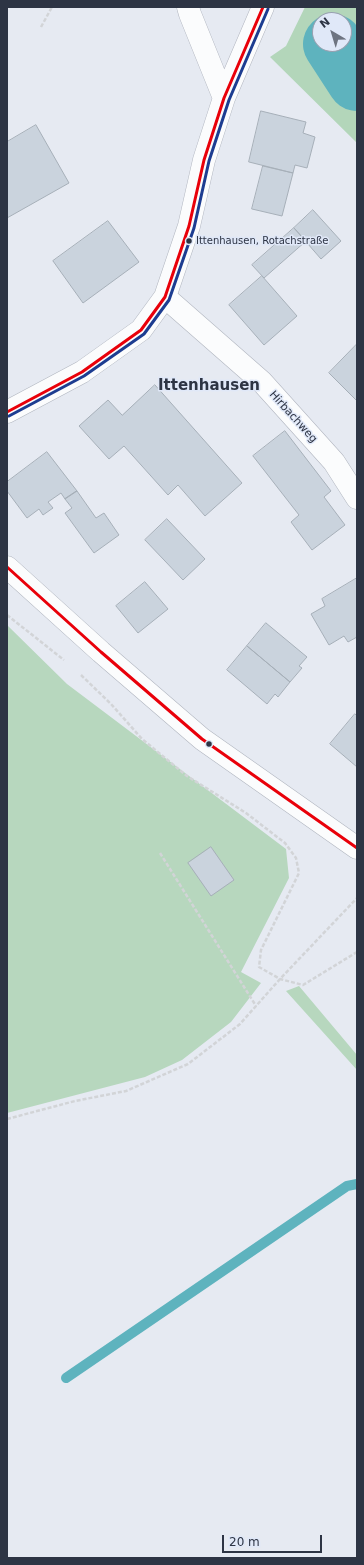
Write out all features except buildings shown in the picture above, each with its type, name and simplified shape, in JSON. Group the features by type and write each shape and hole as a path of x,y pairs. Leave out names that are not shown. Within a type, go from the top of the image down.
{"street":[{"path":"188,7 224,98"},
{"path":"7,412 82,372 141,330 165,297 189,226 204,160 224,98 262,10"},
{"name":"Hirbachweg","path":"165,297 262,382 334,462 357,498"},
{"path":"7,568 202,739 357,848"}],"path":[{"path":"41,27 52,7"},
{"path":"7,615 66,662"},
{"path":"77,672 111,704 142,739 187,776 252,817 284,843 296,858 299,873 261,950 259,968 280,979 303,985 357,952"},
{"path":"160,853 256,1006"},
{"path":"7,1119 75,1101 126,1091 188,1064 240,1024 280,979 357,898"}],"green space":[{"path":"305,7 357,7 357,143 270,57 286,46"},
{"path":"7,625 67,684 286,849 289,878 241,972 261,983 231,1022 182,1060 145,1077 7,1113"},
{"path":"299,986 357,1055 357,1070 286,991"}],"waterway":[{"path":"338,52 357,81"},
{"path":"66,1378 347,1186 357,1184"}],"transit line":[{"path":"7,412 82,372 141,330 165,297 189,226 204,160 224,98 263,7"},
{"path":"9,416 84,376 144,334 169,300 194,228 209,161 229,100 268,9"},
{"path":"7,567 101,652 202,739 357,848"}],"place":[{"name":"Ittenhausen, Rotachstraße","path":"189,241"}],"district":[{"name":"Ittenhausen","path":"209,386"}]}
